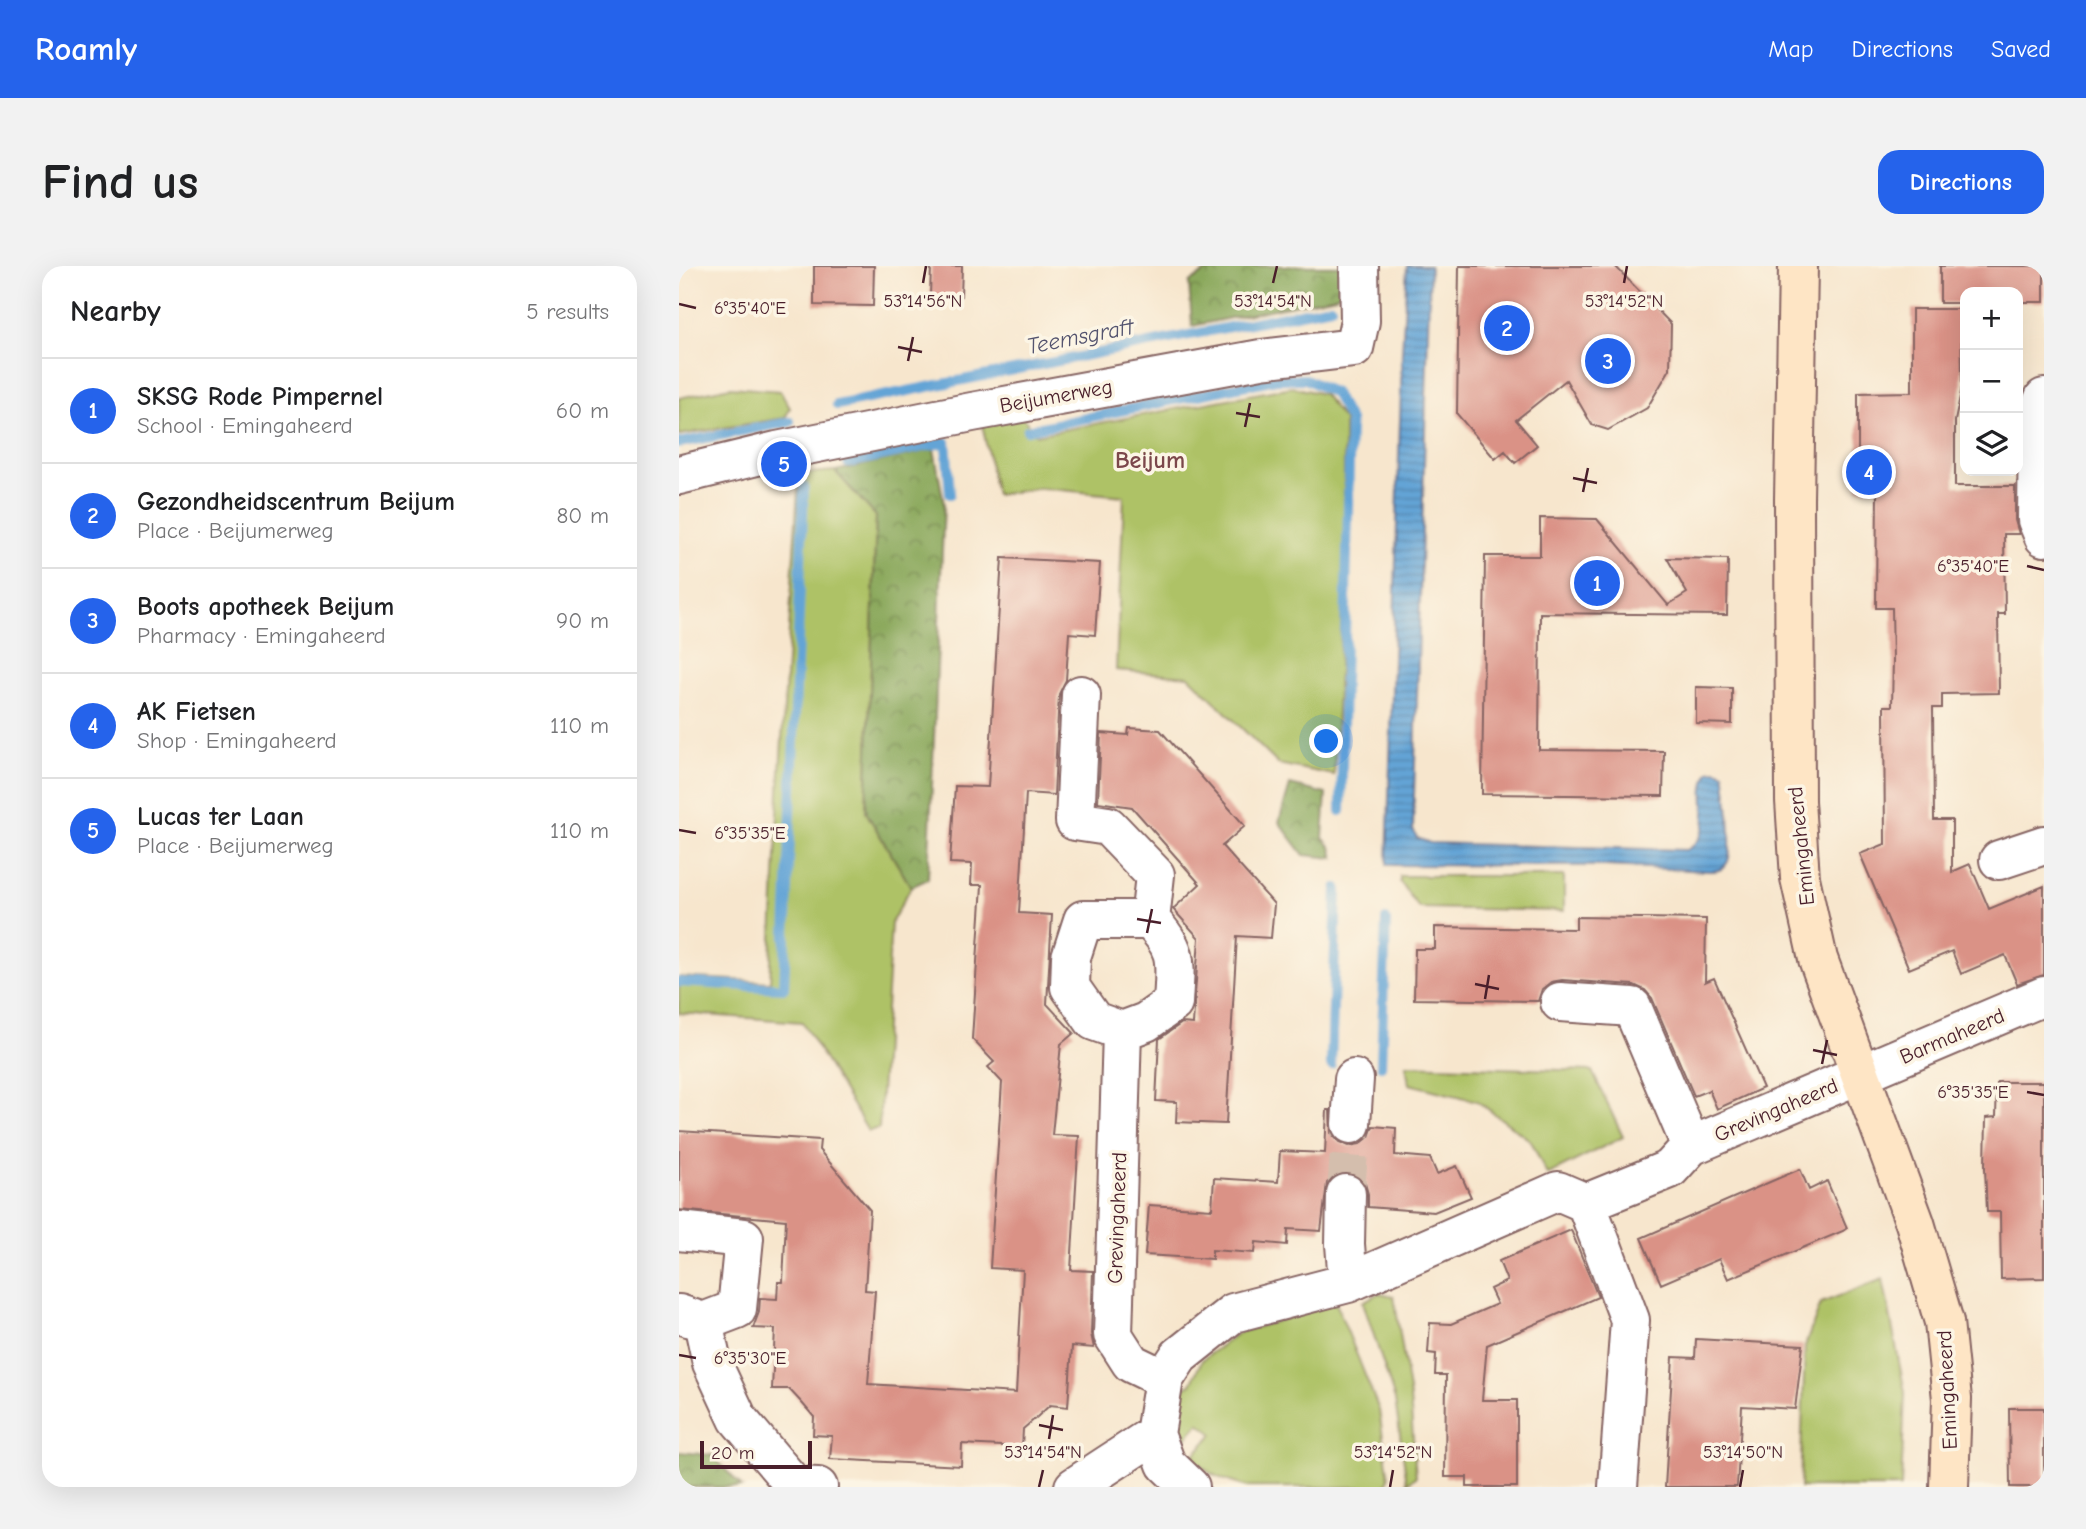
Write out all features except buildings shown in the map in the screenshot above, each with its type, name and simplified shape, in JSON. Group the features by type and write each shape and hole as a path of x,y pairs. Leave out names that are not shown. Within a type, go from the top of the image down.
{"street":[{"name":"Beijumerweg","path":"679,475 788,449 972,412 1261,359 1355,348 1360,321 1359,266"},
{"name":"Emingaheerd","path":"1798,266 1794,499 1795,801 1800,877 1818,959 1915,1223 1944,1322 1952,1399 1949,1487"},
{"path":"2044,398 2038,413 2037,520 2044,537"},
{"path":"1081,695 1075,821 1108,826 1155,875 1150,920"},
{"path":"2000,860 2044,845"},
{"path":"1083,920 1150,920 1167,937 1175,958 1173,1003 1146,1022 1122,1031 1094,1021 1070,987 1071,957 1083,920"},
{"name":"Barmaheerd","path":"1861,1076 2044,996"},
{"name":"Grevingaheerd","path":"1560,1002 1632,1007 1691,1146"},
{"name":"Grevingaheerd","path":"1122,1031 1113,1335 1131,1363 1164,1379"},
{"name":"Grevingaheerd","path":"1586,1203 1670,1169 1691,1146 1861,1076"},
{"path":"1351,1124 1353,1079"},
{"path":"1190,1487 1166,1464 1155,1434 1164,1379 1179,1356 1233,1313 1348,1283 1557,1191 1586,1203 1630,1320 1618,1487"},
{"path":"1346,1194 1345,1244 1348,1283"},
{"path":"679,1231 744,1238 737,1309 691,1318 737,1419 795,1486 818,1487"},
{"path":"1074,1487 1155,1434"}],"green space":[{"path":"1214,266 1342,266 1342,291 1336,296 1192,326 1189,283"},
{"path":"730,387 780,391 790,408 785,418 679,435 679,398"},
{"path":"1292,387 1323,394 1344,420 1344,564 1334,775 1278,764 1189,676 1116,670 1124,496 1039,488 996,495 981,418 1018,410 1036,435"},
{"path":"934,449 944,504 928,879 911,887 866,812 876,516 835,471"},
{"path":"835,471 876,516 866,812 911,887 891,923 879,1128 868,1131 802,1022 679,1013 679,977 770,982 799,474"},
{"path":"1290,785 1326,794 1323,838 1331,847 1334,858 1304,855 1279,822"},
{"path":"1400,876 1564,876 1564,911 1419,908 1400,882"},
{"path":"1406,1065 1592,1071 1623,1137 1547,1175 1531,1141 1477,1101 1409,1084"},
{"path":"1883,1279 1905,1393 1901,1487 1800,1487 1805,1346 1821,1303"},
{"path":"1379,1293 1394,1296 1410,1397 1416,1477 1407,1483 1395,1400 1363,1302"},
{"path":"1336,1303 1379,1410 1389,1479 1384,1487 1248,1487 1225,1480 1203,1468 1193,1456 1213,1434 1199,1423 1183,1441 1177,1418 1177,1391 1191,1384 1202,1360 1238,1333"},
{"path":"679,1452 712,1455 742,1487 679,1487"}],"water":[{"path":"1407,266 1430,266 1413,829 1417,838 1430,843 1687,850 1703,833 1705,782 1709,771 1717,770 1724,773 1730,833 1730,854 1721,869 1710,871 1606,866 1387,865 1402,352"}],"waterway":[{"name":"Teemsgraft","path":"837,405 1331,307"},
{"path":"1027,430 1276,379 1306,379 1334,393 1350,421 1341,811"},
{"name":"Teemsgraft","path":"679,443 790,422"},
{"path":"848,463 946,442 950,494"},
{"path":"679,982 784,988 804,487"},
{"path":"1331,1065 1337,888"},
{"path":"1381,1066 1386,920"}],"tunnel":[{"path":"1346,1194 1351,1124"}],"place":[{"name":"Gezondheidscentrum Beijum","path":"1507,328"},
{"name":"Boots apotheek Beijum","path":"1608,361"},
{"name":"Lucas ter Laan","path":"784,464"},
{"name":"AK Fietsen","path":"1869,472"},
{"name":"SKSG Rode Pimpernel","path":"1597,583"}],"district":[{"name":"Beijum","path":"1150,460"}]}
